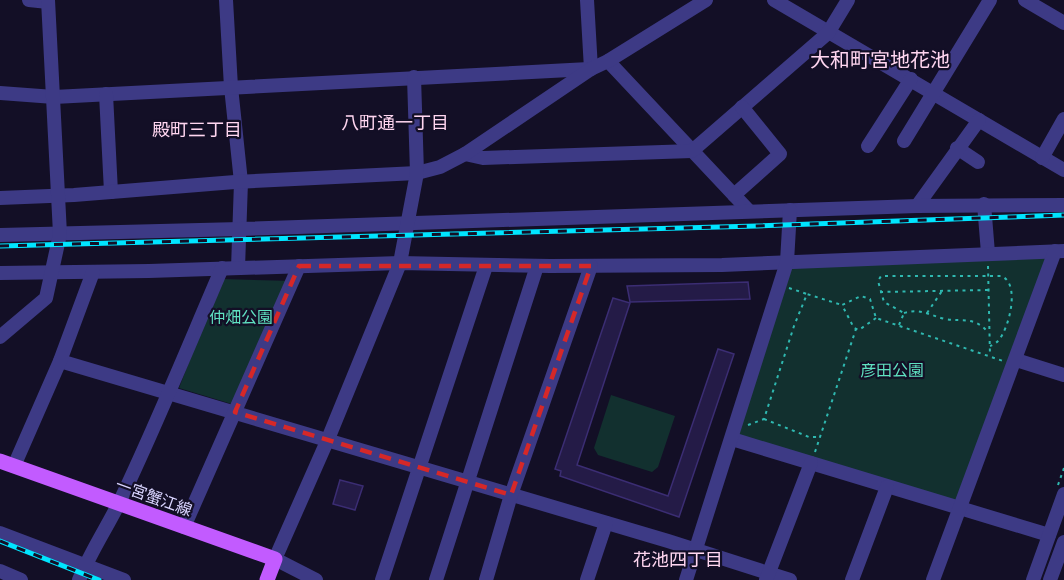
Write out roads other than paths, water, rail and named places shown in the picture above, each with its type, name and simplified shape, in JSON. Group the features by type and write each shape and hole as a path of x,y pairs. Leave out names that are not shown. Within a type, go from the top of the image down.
{"main road":[{"name":"一宮蟹江線","path":"7,464 275,559"},
{"path":"267,580 275,559"}],"street":[{"path":"0,337 46,298 60,234 48,1 29,0"},
{"path":"226,0 231,87 241,182 238,268"},
{"path":"587,0 591,69"},
{"path":"0,198 417,173 440,167 465,154 591,69 608,61 706,0"},
{"path":"774,0 1064,170"},
{"path":"465,154 483,158 692,151 828,33 848,0"},
{"path":"904,141 990,0"},
{"path":"1025,0 1064,22"},
{"path":"608,61 749,211"},
{"path":"0,93 54,97 591,69"},
{"path":"316,580 275,559 328,439 400,263 417,173 414,77"},
{"path":"868,146 911,79"},
{"path":"106,94 111,192"},
{"path":"734,195 780,154 742,107"},
{"path":"1042,158 1064,119"},
{"path":"916,206 979,120"},
{"path":"957,148 978,162"},
{"path":"984,204 987,253"},
{"path":"0,235 984,204 1064,205"},
{"path":"686,580 787,262 790,210"},
{"path":"0,273 400,263 591,266 787,262 1059,251 933,580"},
{"path":"184,527 299,266"},
{"path":"382,580 486,266"},
{"path":"435,580 537,266"},
{"path":"486,580 512,495 591,266"},
{"path":"79,580 169,393 222,268"},
{"path":"7,464 60,361 93,272"},
{"path":"60,361 696,550 767,577 790,580"},
{"path":"1015,362 1064,375"},
{"path":"733,434 811,463 1049,535"},
{"path":"767,577 811,463"},
{"path":"852,580 887,487"},
{"path":"1033,580 1064,494"},
{"path":"587,580 606,523"},
{"path":"0,533 124,580"},
{"path":"1050,580 1064,542"},
{"path":"0,571 21,580"}],"railway":[{"path":"0,246 757,226 1064,215"},
{"path":"0,541 99,580"}],"district":[{"name":"大和町宮地花池","path":"880,59"},
{"name":"八町通一丁目","path":"395,122"},
{"name":"殿町三丁目","path":"197,129"},
{"name":"花池四丁目","path":"678,559"}],"park label":[{"name":"仲畑公園","path":"241,317"},
{"name":"彦田公園","path":"892,370"}]}
